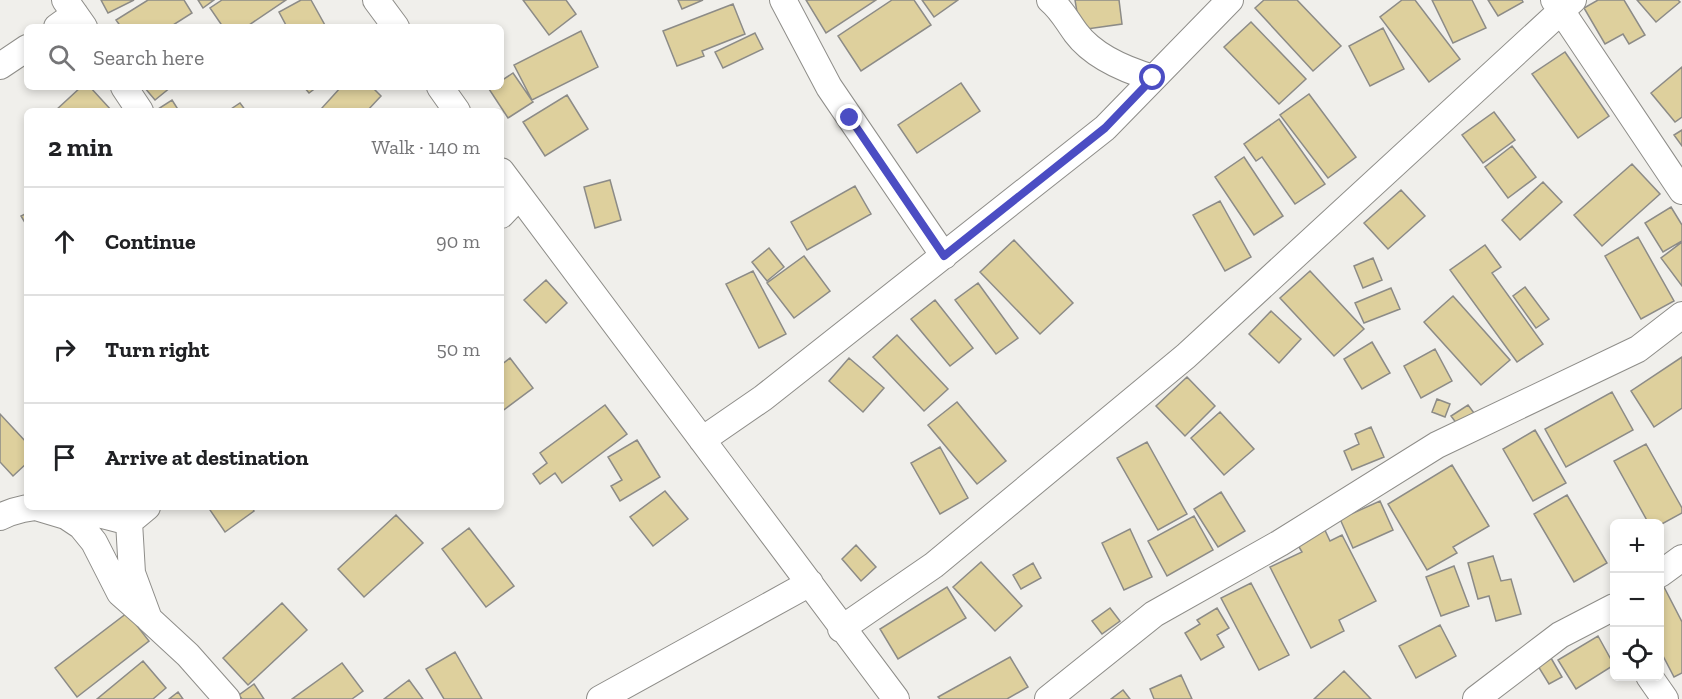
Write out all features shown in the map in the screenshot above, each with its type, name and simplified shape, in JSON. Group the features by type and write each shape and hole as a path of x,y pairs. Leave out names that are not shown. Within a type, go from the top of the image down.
{"street":[{"path":"376,0 394,24"},
{"path":"783,0 829,87 944,256"},
{"path":"1050,0 1060,9 1077,35 1101,55 1130,71 1153,78"},
{"path":"702,440 763,398 1105,128 1230,0"},
{"path":"841,629 934,565 1186,356 1563,3 1682,190"},
{"path":"0,66 24,50"},
{"path":"126,90 138,108"},
{"path":"442,90 455,108"},
{"path":"504,175 810,583 841,629 896,699"},
{"path":"504,212 519,196"},
{"path":"1048,699 1154,614 1280,543 1437,445 1638,349 1682,315"},
{"path":"0,518 24,507"},
{"path":"46,510 66,516 81,526 94,542 120,593 188,655 227,699"},
{"path":"101,510 138,514 132,573 149,619"},
{"path":"1660,573 1682,558"},
{"path":"600,699 810,583"},
{"path":"1476,699 1560,634 1610,616"},
{"path":"1080,699 1089,666"},
{"path":"1652,681 1665,699"}],"building":[{"path":"101,0 134,0 108,13"},
{"path":"148,0 184,0 192,13 175,24 119,24 116,20"},
{"path":"198,0 214,0 203,8"},
{"path":"222,0 286,0 250,24 221,24 210,8"},
{"path":"301,0 311,0 324,24 285,24 279,12"},
{"path":"523,0 566,0 576,14 549,35"},
{"path":"678,0 703,0 682,9"},
{"path":"806,0 876,0 826,33"},
{"path":"892,0 914,0 931,25 861,71 838,36"},
{"path":"922,0 958,0 934,17"},
{"path":"1075,0 1119,0 1122,24 1080,30"},
{"path":"1264,0 1297,0 1341,46 1313,71 1255,8"},
{"path":"1402,0 1415,0 1460,59 1429,82 1380,17"},
{"path":"1432,0 1472,0 1486,28 1453,43"},
{"path":"1488,0 1522,0 1523,2 1498,16"},
{"path":"1598,0 1624,0 1645,35 1629,44 1623,34 1605,44 1584,8"},
{"path":"1637,0 1678,0 1680,2 1656,22"},
{"path":"733,4 745,34 702,51 704,56 677,66 663,31"},
{"path":"1251,22 1306,79 1279,104 1224,47"},
{"path":"1383,28 1404,69 1370,86 1349,46"},
{"path":"581,31 598,67 532,100 514,65"},
{"path":"755,33 763,49 723,68 715,52"},
{"path":"1565,52 1609,116 1578,138 1532,74"},
{"path":"1682,67 1682,117 1675,122 1651,93"},
{"path":"513,73 533,102 508,118 504,108 501,108 490,90 504,90 504,79"},
{"path":"961,83 980,111 917,153 898,125"},
{"path":"78,90 93,90 109,108 58,108"},
{"path":"147,90 167,90 155,100"},
{"path":"338,90 375,90 381,96 370,108 322,108"},
{"path":"1309,94 1356,157 1328,178 1280,115"},
{"path":"567,95 588,129 545,156 523,122"},
{"path":"172,100 177,108 160,108"},
{"path":"240,103 244,108 232,108"},
{"path":"1494,112 1515,140 1483,163 1462,135"},
{"path":"1279,119 1325,184 1295,204 1262,157 1256,161 1244,144"},
{"path":"1682,130 1682,146 1674,135"},
{"path":"1512,146 1536,177 1508,198 1485,167"},
{"path":"1244,157 1283,216 1254,235 1215,177"},
{"path":"1632,164 1660,194 1602,246 1574,215"},
{"path":"610,180 621,220 595,228 584,187"},
{"path":"1543,182 1562,202 1520,240 1502,220"},
{"path":"855,186 871,214 807,250 791,222"},
{"path":"1401,190 1425,216 1388,249 1364,223"},
{"path":"1220,201 1251,257 1225,271 1193,215"},
{"path":"1671,207 1682,225 1682,241 1663,252 1645,223"},
{"path":"1638,237 1674,301 1641,319 1605,256"},
{"path":"1014,240 1073,303 1040,334 980,272"},
{"path":"1682,242 1682,286 1661,258"},
{"path":"1485,245 1501,267 1492,273 1543,344 1517,362 1450,270"},
{"path":"769,248 784,267 767,281 752,262"},
{"path":"804,256 830,291 794,318 767,283"},
{"path":"1373,258 1382,280 1363,288 1354,266"},
{"path":"753,271 786,334 759,348 726,284"},
{"path":"1310,271 1364,329 1334,356 1280,298"},
{"path":"546,280 567,303 546,323 524,300"},
{"path":"978,283 1018,338 996,354 955,300"},
{"path":"1525,287 1549,319 1536,328 1513,296"},
{"path":"1391,288 1400,309 1364,323 1355,303"},
{"path":"1453,296 1510,360 1481,385 1424,322"},
{"path":"935,300 973,348 950,366 911,319"},
{"path":"1271,311 1301,339 1279,363 1249,334"},
{"path":"897,335 948,389 924,411 873,357"},
{"path":"1372,342 1390,373 1362,389 1344,359"},
{"path":"1435,349 1452,381 1421,398 1404,366"},
{"path":"1682,357 1682,408 1654,427 1631,391"},
{"path":"510,358 533,388 504,410 504,363"},
{"path":"849,358 884,388 863,412 829,381"},
{"path":"1187,377 1215,406 1185,436 1156,406"},
{"path":"1612,392 1633,430 1566,467 1545,429"},
{"path":"1437,399 1450,404 1445,417 1432,412"},
{"path":"957,402 1006,461 977,484 928,425"},
{"path":"605,405 627,434 562,483 555,473 540,484 533,474 547,463 540,453"},
{"path":"1468,405 1474,413 1457,424 1451,416"},
{"path":"1220,412 1254,449 1224,475 1191,438"},
{"path":"0,414 24,440 24,466 13,476 0,462"},
{"path":"1371,427 1384,457 1352,470 1344,451 1359,444 1355,434"},
{"path":"1535,430 1566,483 1533,501 1503,449"},
{"path":"637,440 660,477 620,501 611,486 622,480 608,457"},
{"path":"1147,442 1187,514 1158,530 1117,458"},
{"path":"1646,444 1682,508 1682,513 1664,523 1664,519 1646,519 1614,461"},
{"path":"940,447 968,498 940,514 911,463"},
{"path":"1452,465 1489,526 1453,547 1457,553 1427,570 1388,504"},
{"path":"665,491 688,519 653,546 630,517"},
{"path":"1221,492 1245,531 1218,547 1194,509"},
{"path":"1567,495 1607,563 1574,582 1534,514"},
{"path":"1380,501 1393,530 1353,548 1340,519"},
{"path":"210,510 254,510 254,511 225,532"},
{"path":"396,515 423,543 364,597 338,569"},
{"path":"1194,516 1213,550 1167,576 1148,541"},
{"path":"1323,526 1330,541 1342,535 1376,601 1339,620 1344,631 1311,648 1270,567 1302,552 1295,540"},
{"path":"469,528 514,586 486,607 442,549"},
{"path":"1130,529 1152,577 1124,590 1102,543"},
{"path":"856,545 876,567 861,581 842,559"},
{"path":"1493,556 1501,581 1511,579 1521,614 1496,621 1489,596 1478,599 1468,563"},
{"path":"981,562 1022,606 995,631 953,587"},
{"path":"1033,563 1041,578 1021,589 1013,575"},
{"path":"1454,566 1469,606 1441,616 1426,577"},
{"path":"1251,583 1289,655 1259,670 1221,598"},
{"path":"947,587 966,618 898,659 880,629"},
{"path":"1664,587 1682,622 1682,673 1674,677 1664,658"},
{"path":"282,603 307,630 248,685 223,658"},
{"path":"1110,608 1120,621 1102,634 1092,621"},
{"path":"1217,608 1229,628 1217,635 1224,647 1201,660 1185,633 1200,624 1197,620"},
{"path":"127,613 149,641 77,697 55,668"},
{"path":"1440,625 1456,656 1416,678 1399,646"},
{"path":"1598,636 1610,658 1610,668 1576,689 1558,660"},
{"path":"455,652 482,699 444,699 426,669"},
{"path":"1010,657 1028,687 1007,699 940,699 938,697"},
{"path":"1551,658 1562,677 1549,684 1538,666"},
{"path":"143,661 166,688 153,699 97,699"},
{"path":"342,663 363,691 352,699 292,699"},
{"path":"1344,671 1371,699 1314,699"},
{"path":"1181,675 1192,699 1154,699 1150,689"},
{"path":"409,680 423,699 384,699"},
{"path":"254,684 264,699 242,699 239,695"},
{"path":"1123,690 1130,699 1111,699"},
{"path":"178,692 183,699 169,699"}],"route":[{"path":"850,118 944,256 1105,128 1153,78"}]}
